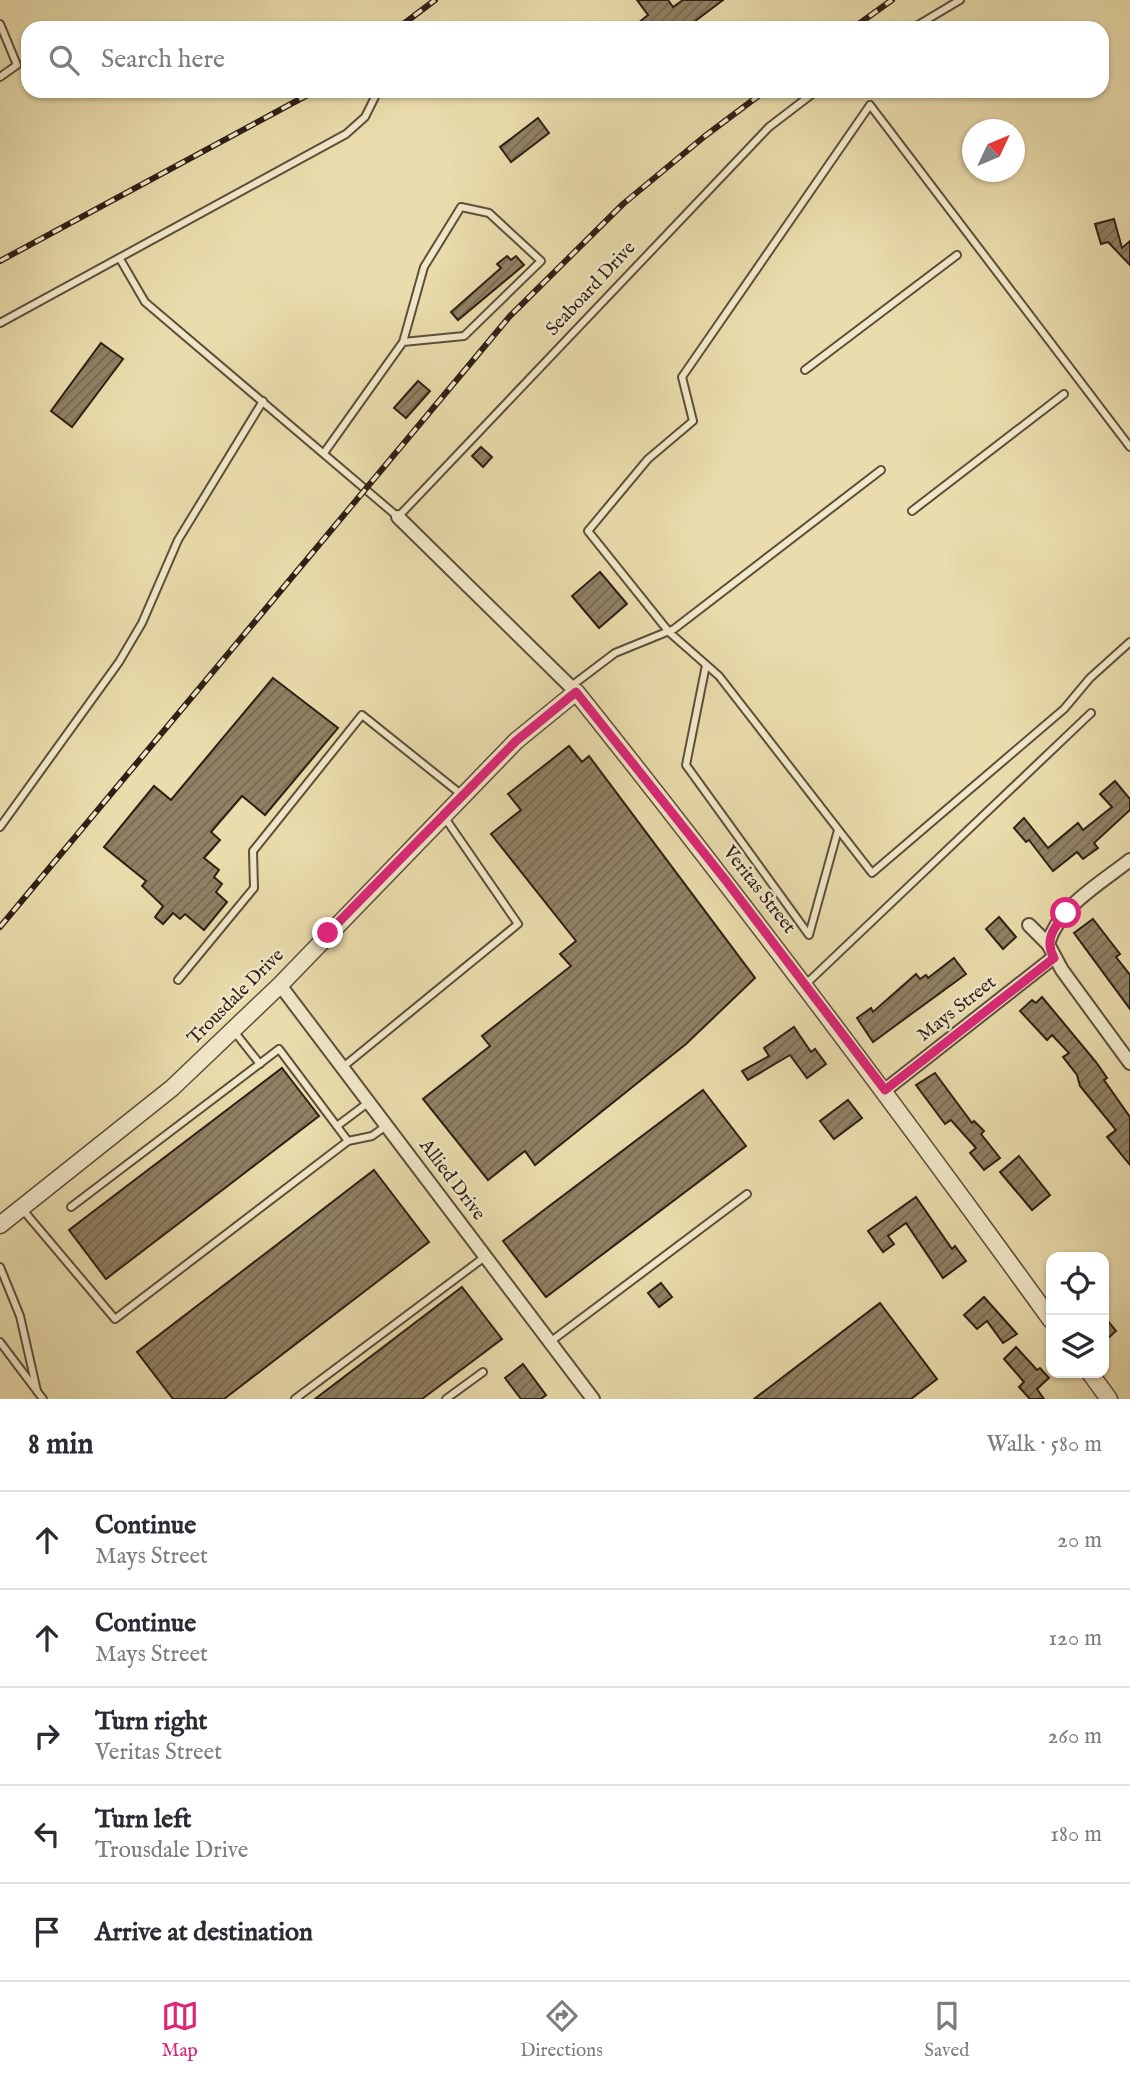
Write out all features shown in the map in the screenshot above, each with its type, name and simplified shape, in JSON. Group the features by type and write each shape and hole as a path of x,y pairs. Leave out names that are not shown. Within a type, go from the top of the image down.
{"street":[{"name":"Veritas Street","path":"398,517 573,690 805,984 1047,1315"},
{"name":"Trousdale Drive","path":"0,1224 172,1088 280,985 516,741 573,690"},
{"path":"1048,944 1054,928 1072,907 1130,860"},
{"path":"1029,925 1048,944 1054,958 1130,1063"},
{"name":"Mays Street","path":"885,1090 1054,958"},
{"name":"Allied Drive","path":"280,985 593,1399"},
{"path":"1094,1378 1109,1399"}],"lane":[{"path":"925,21 960,0"},
{"path":"0,24 17,65 0,77"},
{"path":"0,323 346,134 365,117 374,98"},
{"name":"Seaboard Drive","path":"398,517 769,127 807,98"},
{"path":"1130,447 870,105 682,377 692,421 648,459 588,531 669,632 726,685 872,873 1064,709 1090,678 1130,642"},
{"path":"324,453 403,342 424,267 461,208 489,213 541,261 464,336 403,342"},
{"path":"805,370 957,255"},
{"path":"120,259 145,302 398,517"},
{"path":"912,511 1064,394"},
{"path":"0,827 119,662 142,623 178,540 263,401"},
{"path":"573,690 615,653 669,632 881,470"},
{"path":"706,665 686,765 810,935 838,830"},
{"path":"805,984 1091,713"},
{"path":"178,980 254,888 253,851 362,715 462,795"},
{"path":"342,1067 519,924 443,814"},
{"path":"233,1030 260,1064"},
{"path":"71,1207 279,1049 348,1141"},
{"path":"337,1126 369,1102"},
{"path":"21,1208 115,1319 348,1141 372,1136 387,1126"},
{"path":"550,1342 747,1194"},
{"path":"295,1399 486,1256"},
{"path":"0,1267 20,1316 37,1391"},
{"path":"0,1342 43,1399"},
{"path":"446,1399 482,1372"}],"building":[{"path":"637,0 668,0 673,7 683,0 723,0 695,21 641,21 648,15"},
{"path":"538,118 549,133 511,162 500,147"},
{"path":"1114,219 1122,248 1130,241 1130,265 1108,242 1101,244 1095,224"},
{"path":"507,256 511,260 516,256 524,265 458,320 451,312 501,268 497,264"},
{"path":"101,343 123,359 72,427 51,411"},
{"path":"418,381 430,391 406,418 394,408"},
{"path":"481,447 492,457 483,467 472,456"},
{"path":"600,572 627,604 599,628 572,596"},
{"path":"273,678 338,728 265,815 242,796 211,832 220,840 204,858 219,870 214,877 222,884 216,892 227,902 204,930 185,914 180,919 173,913 163,924 155,917 163,906 142,886 146,881 104,847 154,786 171,800"},
{"path":"569,746 582,762 589,756 755,978 686,1044 535,1165 525,1151 488,1180 423,1099 490,1046 482,1036 571,966 560,954 576,941 491,834 521,810 508,794"},
{"path":"1115,781 1130,799 1130,810 1094,843 1098,848 1083,859 1077,852 1053,871 1029,840 1026,842 1014,828 1024,818 1048,848 1078,823 1083,830 1112,807 1100,794"},
{"path":"999,917 1016,937 1003,949 986,929"},
{"path":"1093,919 1120,954 1116,957 1130,975 1130,1009 1074,933"},
{"path":"954,958 966,974 873,1042 857,1018 871,1008 873,1012 916,974 920,979 926,975 928,978"},
{"path":"1042,997 1096,1062 1107,1078 1104,1080 1130,1117 1130,1165 1107,1137 1116,1130 1080,1086 1077,1075 1063,1057 1069,1053 1052,1035 1047,1040 1020,1011 1032,1000 1036,1003"},
{"path":"794,1027 811,1052 815,1049 826,1064 807,1078 790,1055 748,1080 742,1071 769,1056 764,1048"},
{"path":"282,1068 319,1116 106,1279 69,1230"},
{"path":"935,1073 972,1123 974,1121 984,1131 981,1134 1000,1158 984,1170 970,1153 976,1148 951,1120 945,1124 916,1085"},
{"path":"703,1090 746,1146 546,1297 503,1241"},
{"path":"848,1100 862,1118 834,1139 820,1121"},
{"path":"1019,1156 1050,1195 1032,1210 1000,1172"},
{"path":"374,1170 429,1242 224,1399 173,1399 137,1352"},
{"path":"916,1197 952,1249 955,1246 966,1261 943,1278 906,1223 888,1236 894,1244 883,1252 868,1231"},
{"path":"661,1283 672,1297 659,1307 648,1293"},
{"path":"462,1287 502,1339 422,1399 315,1399"},
{"path":"984,1297 1017,1334 1003,1343 987,1321 977,1329 964,1315"},
{"path":"880,1303 937,1379 911,1399 754,1399"},
{"path":"1109,1322 1116,1331 1109,1337"},
{"path":"1016,1347 1037,1370 1040,1368 1046,1378 1049,1378 1037,1389 1044,1399 1030,1399 1019,1387 1024,1382 1004,1359"},
{"path":"523,1364 546,1395 541,1399 521,1399 505,1378"}],"railway":[{"path":"407,21 435,0"},
{"path":"863,21 892,0"},
{"path":"0,261 302,98"},
{"path":"0,927 510,316 623,204 756,98"}],"route":[{"path":"328,933 516,741 576,692 727,882 885,1090 1054,958 1048,944 1052,932 1066,913"}]}
